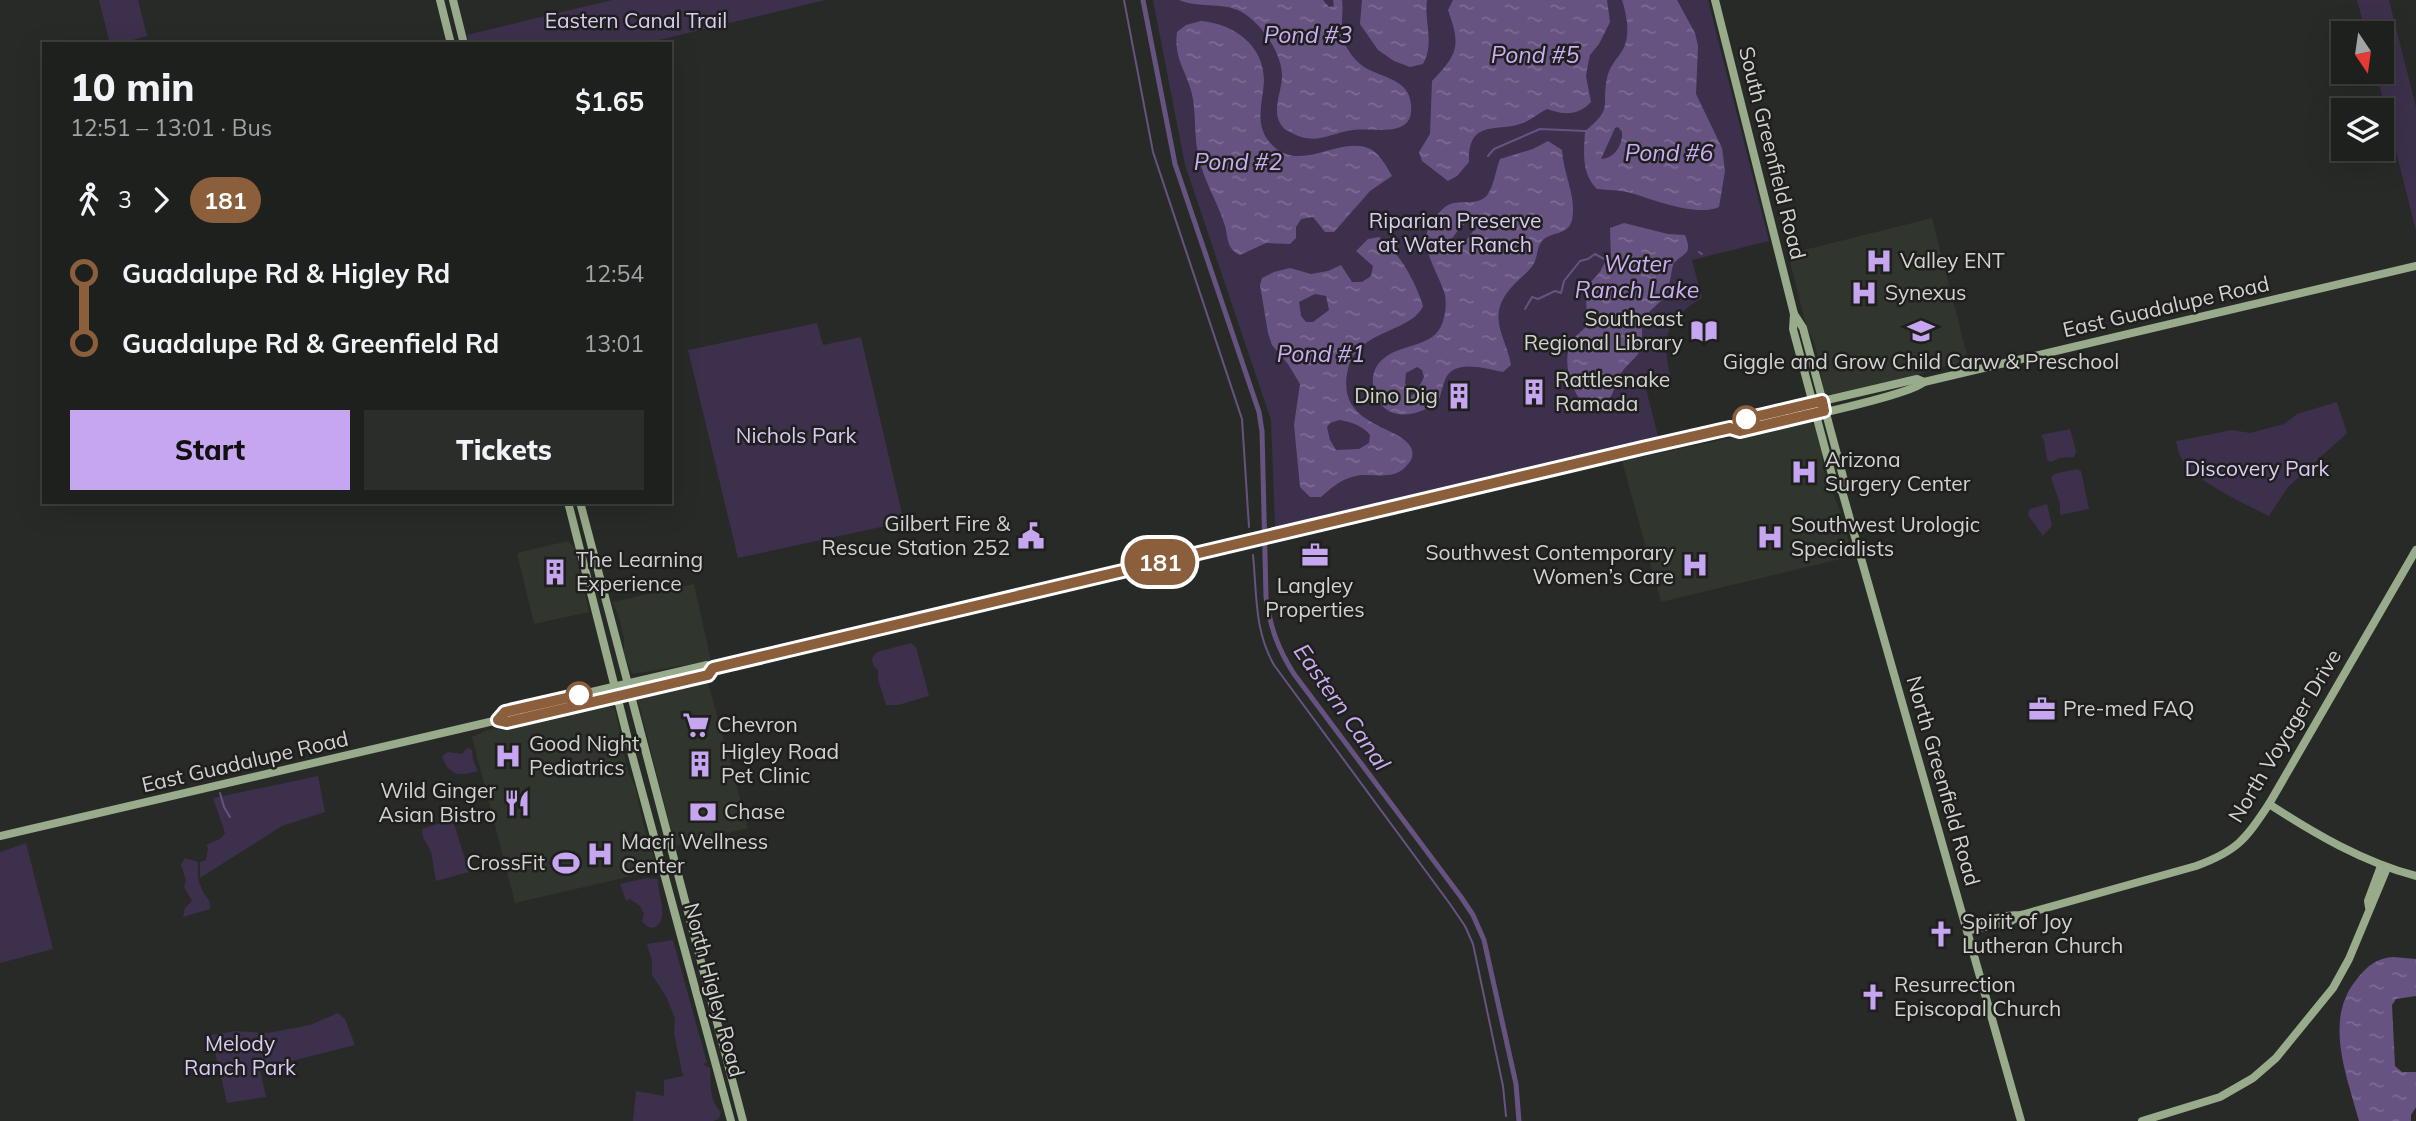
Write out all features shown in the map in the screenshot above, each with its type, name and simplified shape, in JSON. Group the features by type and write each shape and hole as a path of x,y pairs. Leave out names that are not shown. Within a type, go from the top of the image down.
{"main road":[{"path":"440,0 450,42"},
{"path":"453,0 464,42"},
{"name":"South Greenfield Road","path":"1715,0 1794,314 1793,329 1813,408"},
{"name":"East Guadalupe Road","path":"498,720 505,712 627,683 707,665 713,668 1730,428 1740,431 1916,379 1924,382 2416,266"},
{"path":"1794,314 1798,330 1805,336 1823,406"},
{"name":"North Greenfield Road","path":"1823,406 1845,484 1842,491"},
{"name":"North Greenfield Road","path":"1813,408 1835,486 1842,491 2021,1121"},
{"name":"North Higley Road","path":"568,504 614,687 731,1121"},
{"name":"North Higley Road","path":"581,504 743,1121"},
{"name":"North Voyager Drive","path":"1967,930 2011,921 2021,915 2221,857 2248,836 2416,550"},
{"name":"East Guadalupe Road","path":"0,836 498,720 507,722 708,675 713,668"},
{"path":"2269,804 2339,846 2384,867 2416,876"},
{"path":"656,845 668,841"},
{"path":"2142,1121 2166,1118 2232,1090 2261,1071 2290,1043 2326,998 2341,973 2384,867"}],"shaded area":[{"path":"1932,218 1969,363 1946,366 1828,395 1823,391 1821,369 1814,342 1807,329 1788,254"},
{"path":"1806,422 1815,426 1824,471 1840,511 1853,556 1661,602 1622,461"},
{"path":"568,541 574,547 589,612 534,624 517,553"},
{"path":"694,584 711,661 632,674 624,654 624,637 618,614 612,602"},
{"path":"707,679 748,828 675,846 638,700 641,694"},
{"path":"606,705 615,709 628,772 635,786 658,870 515,903 472,737 488,730 529,724 566,712"}],"green space":[{"path":"99,0 138,0 147,36 133,42 110,42"},
{"name":"Eastern Canal Trail","path":"612,0 825,0 650,42 469,42 467,35"},
{"name":"Riparian Preserve at Water Ranch","path":"1153,0 1708,0 1769,241 1692,260 1702,298 1679,315 1668,333 1666,343 1672,382 1646,389 1658,436 1275,527 1271,420 1185,165"},
{"path":"2357,0 2389,0 2416,107 2416,231 2394,144 2394,98 2383,98 2379,84 2394,84 2394,21 2363,21"},
{"name":"Nichols Park","path":"817,323 823,345 861,337 904,522 738,558 688,350"},
{"name":"Discovery Park","path":"2337,402 2347,433 2288,487 2269,516 2223,492 2190,470 2179,452 2176,441 2232,430 2250,433 2284,424 2297,414"},
{"path":"2070,429 2076,451 2074,457 2051,462 2047,460 2041,435"},
{"path":"2076,469 2081,471 2089,509 2060,515 2060,503 2051,478 2054,474"},
{"path":"2047,504 2052,526 2043,536 2028,515 2030,509"},
{"path":"911,643 916,647 929,696 898,705 886,705 878,670 873,665 872,658 877,652"},
{"path":"467,748 472,750 478,771 461,774 448,768 442,756 448,752 462,754"},
{"path":"318,776 325,812 282,826 200,878 200,862 206,860 206,845 220,839 225,833 213,798"},
{"path":"453,821 469,872 436,881 431,852 422,829"},
{"path":"26,843 53,949 0,963 0,852"},
{"path":"185,858 198,862 199,881 209,900 210,909 183,917 185,908 192,901 184,887 186,880 181,865"},
{"path":"647,878 658,879 662,905 662,918 653,928 642,921 644,914 640,906 630,899 626,901 620,884"},
{"path":"673,940 707,1063 703,1064 710,1068 713,1097 721,1112 719,1119 713,1121 633,1121 636,1091 664,1096 664,1080 683,1076 674,1033 675,1019 667,998 652,975 652,961 647,944"},
{"name":"Melody Ranch Park","path":"338,1013 345,1019 355,1045 260,1069 266,1097 227,1103 211,1035 236,1031 268,1033 310,1025"}],"water":[{"name":"Pond #3","path":"1179,0 1323,0 1329,7 1334,6 1333,0 1342,0 1342,32 1346,45 1364,67 1403,87 1410,99 1411,112 1408,121 1393,129 1353,130 1316,139 1292,133 1284,128 1277,115 1282,82 1279,59 1258,26 1238,10"},
{"path":"1362,0 1427,0 1429,41 1423,64 1410,67 1394,61 1378,50 1360,24"},
{"name":"Pond #5","path":"1453,0 1607,0 1610,22 1590,55 1586,76 1591,102 1586,107 1565,113 1547,109 1523,123 1479,133 1473,139 1469,162 1457,176 1448,181 1422,161 1419,152 1430,134 1432,81 1447,64 1455,49 1455,32 1448,10"},
{"name":"Pond #6","path":"1622,0 1677,0 1695,33 1698,46 1696,94 1722,148 1725,171 1719,207 1710,210 1688,209 1627,192 1597,189 1588,176 1585,131 1603,112 1608,74 1626,41 1627,20","holes":["1618,127 1622,132 1617,150 1610,157 1601,159 1615,128"]},
{"name":"Pond #2","path":"1201,21 1235,32 1253,47 1259,57 1264,81 1261,125 1267,139 1278,150 1303,156 1356,146 1372,150 1385,164 1392,176 1370,191 1334,232 1325,232 1313,217 1301,219 1296,227 1296,238 1290,244 1266,243 1240,255 1232,249 1201,166 1196,143 1193,99 1177,51 1177,32 1186,25"},
{"path":"1548,141 1562,150 1573,211 1570,225 1564,231 1543,240 1533,265 1503,299 1498,318 1511,365 1503,372 1479,367 1455,369 1445,380 1438,402 1414,413 1398,414 1390,411 1383,406 1374,392 1374,374 1377,367 1390,354 1435,335 1445,315 1445,295 1426,245 1428,230 1448,205 1475,202 1484,198 1492,186 1500,159 1533,149","holes":["1472,221 1476,227 1460,249 1452,250 1450,242 1454,235 1462,226","1417,367 1422,370 1424,377 1416,393 1410,396 1405,383 1406,373"]},
{"name":"Water Ranch Lake","path":"1624,223 1668,234 1685,235 1688,250 1673,264 1668,291 1642,324 1642,348 1621,373 1610,398 1602,404 1583,404 1569,374 1567,357 1574,339 1588,325 1585,288 1600,272 1606,260 1611,258 1610,228"},
{"name":"Pond #1","path":"1379,237 1394,251 1411,277 1423,306 1408,322 1362,346 1348,369 1346,389 1351,403 1360,414 1406,442 1412,450 1412,458 1396,473 1359,475 1339,483 1321,497 1310,497 1300,487 1294,425 1300,384 1272,345 1260,285 1262,278 1290,268 1311,274 1341,265 1352,282 1362,282 1371,276 1373,266 1356,251 1368,239","holes":["1315,294 1326,296 1329,310 1313,322 1306,322 1301,316 1299,302","1339,420 1363,429 1370,435 1369,443 1359,449 1336,450 1327,427"]},
{"path":"2393,957 2416,959 2416,996 2396,999 2392,1005 2395,1066 2402,1072 2416,1072 2416,1107 2411,1121 2359,1121 2344,1067 2341,1012 2347,995 2365,970 2377,961"}],"waterway":[{"path":"1124,0 1153,152 1242,419 1249,527"},
{"name":"Eastern Canal","path":"1143,0 1175,164 1259,412 1262,431 1266,597 1276,637 1294,674 1473,915 1484,940 1516,1084 1519,1121"},
{"path":"1488,156 1494,149 1540,129 1585,131"},
{"path":"1525,309 1532,297 1538,299 1555,291 1561,293 1564,281 1580,261 1595,254 1606,260"},
{"path":"1253,555 1260,625 1274,665 1465,926 1473,944 1503,1086 1506,1116"},
{"path":"220,793 230,817"}],"bus line":[{"name":"181","path":"579,695 505,712 498,720 507,722 708,675 713,668 1642,448 1730,428 1740,431 1824,411 1822,401 1746,419"}],"place":[{"name":"Valley ENT","path":"1879,261"},
{"name":"Synexus","path":"1864,293"},
{"name":"Southeast Regional Library","path":"1704,331"},
{"name":"Giggle and Grow Child Carw & Preschool","path":"1921,331"},
{"name":"Rattlesnake Ramada","path":"1534,392"},
{"name":"Dino Dig","path":"1459,396"},
{"name":"Arizona Surgery Center","path":"1804,472"},
{"name":"Gilbert Fire & Rescue Station 252","path":"1031,536"},
{"name":"Southwest Urologic Specialists","path":"1770,537"},
{"name":"Langley Properties","path":"1315,555"},
{"name":"Southwest Contemporary Women’s Care","path":"1695,565"},
{"name":"The Learning Experience","path":"555,572"},
{"name":"Pre-med FAQ","path":"2042,709"},
{"name":"Chevron","path":"696,725"},
{"name":"Good Night Pediatrics","path":"508,756"},
{"name":"Higley Road Pet Clinic","path":"700,764"},
{"name":"Wild Ginger Asian Bistro","path":"517,803"},
{"name":"Chase","path":"703,812"},
{"name":"Macri Wellness Center","path":"600,854"},
{"name":"CrossFit","path":"566,863"},
{"name":"Spirit of Joy Lutheran Church","path":"1941,934"},
{"name":"Resurrection Episcopal Church","path":"1873,997"}]}
